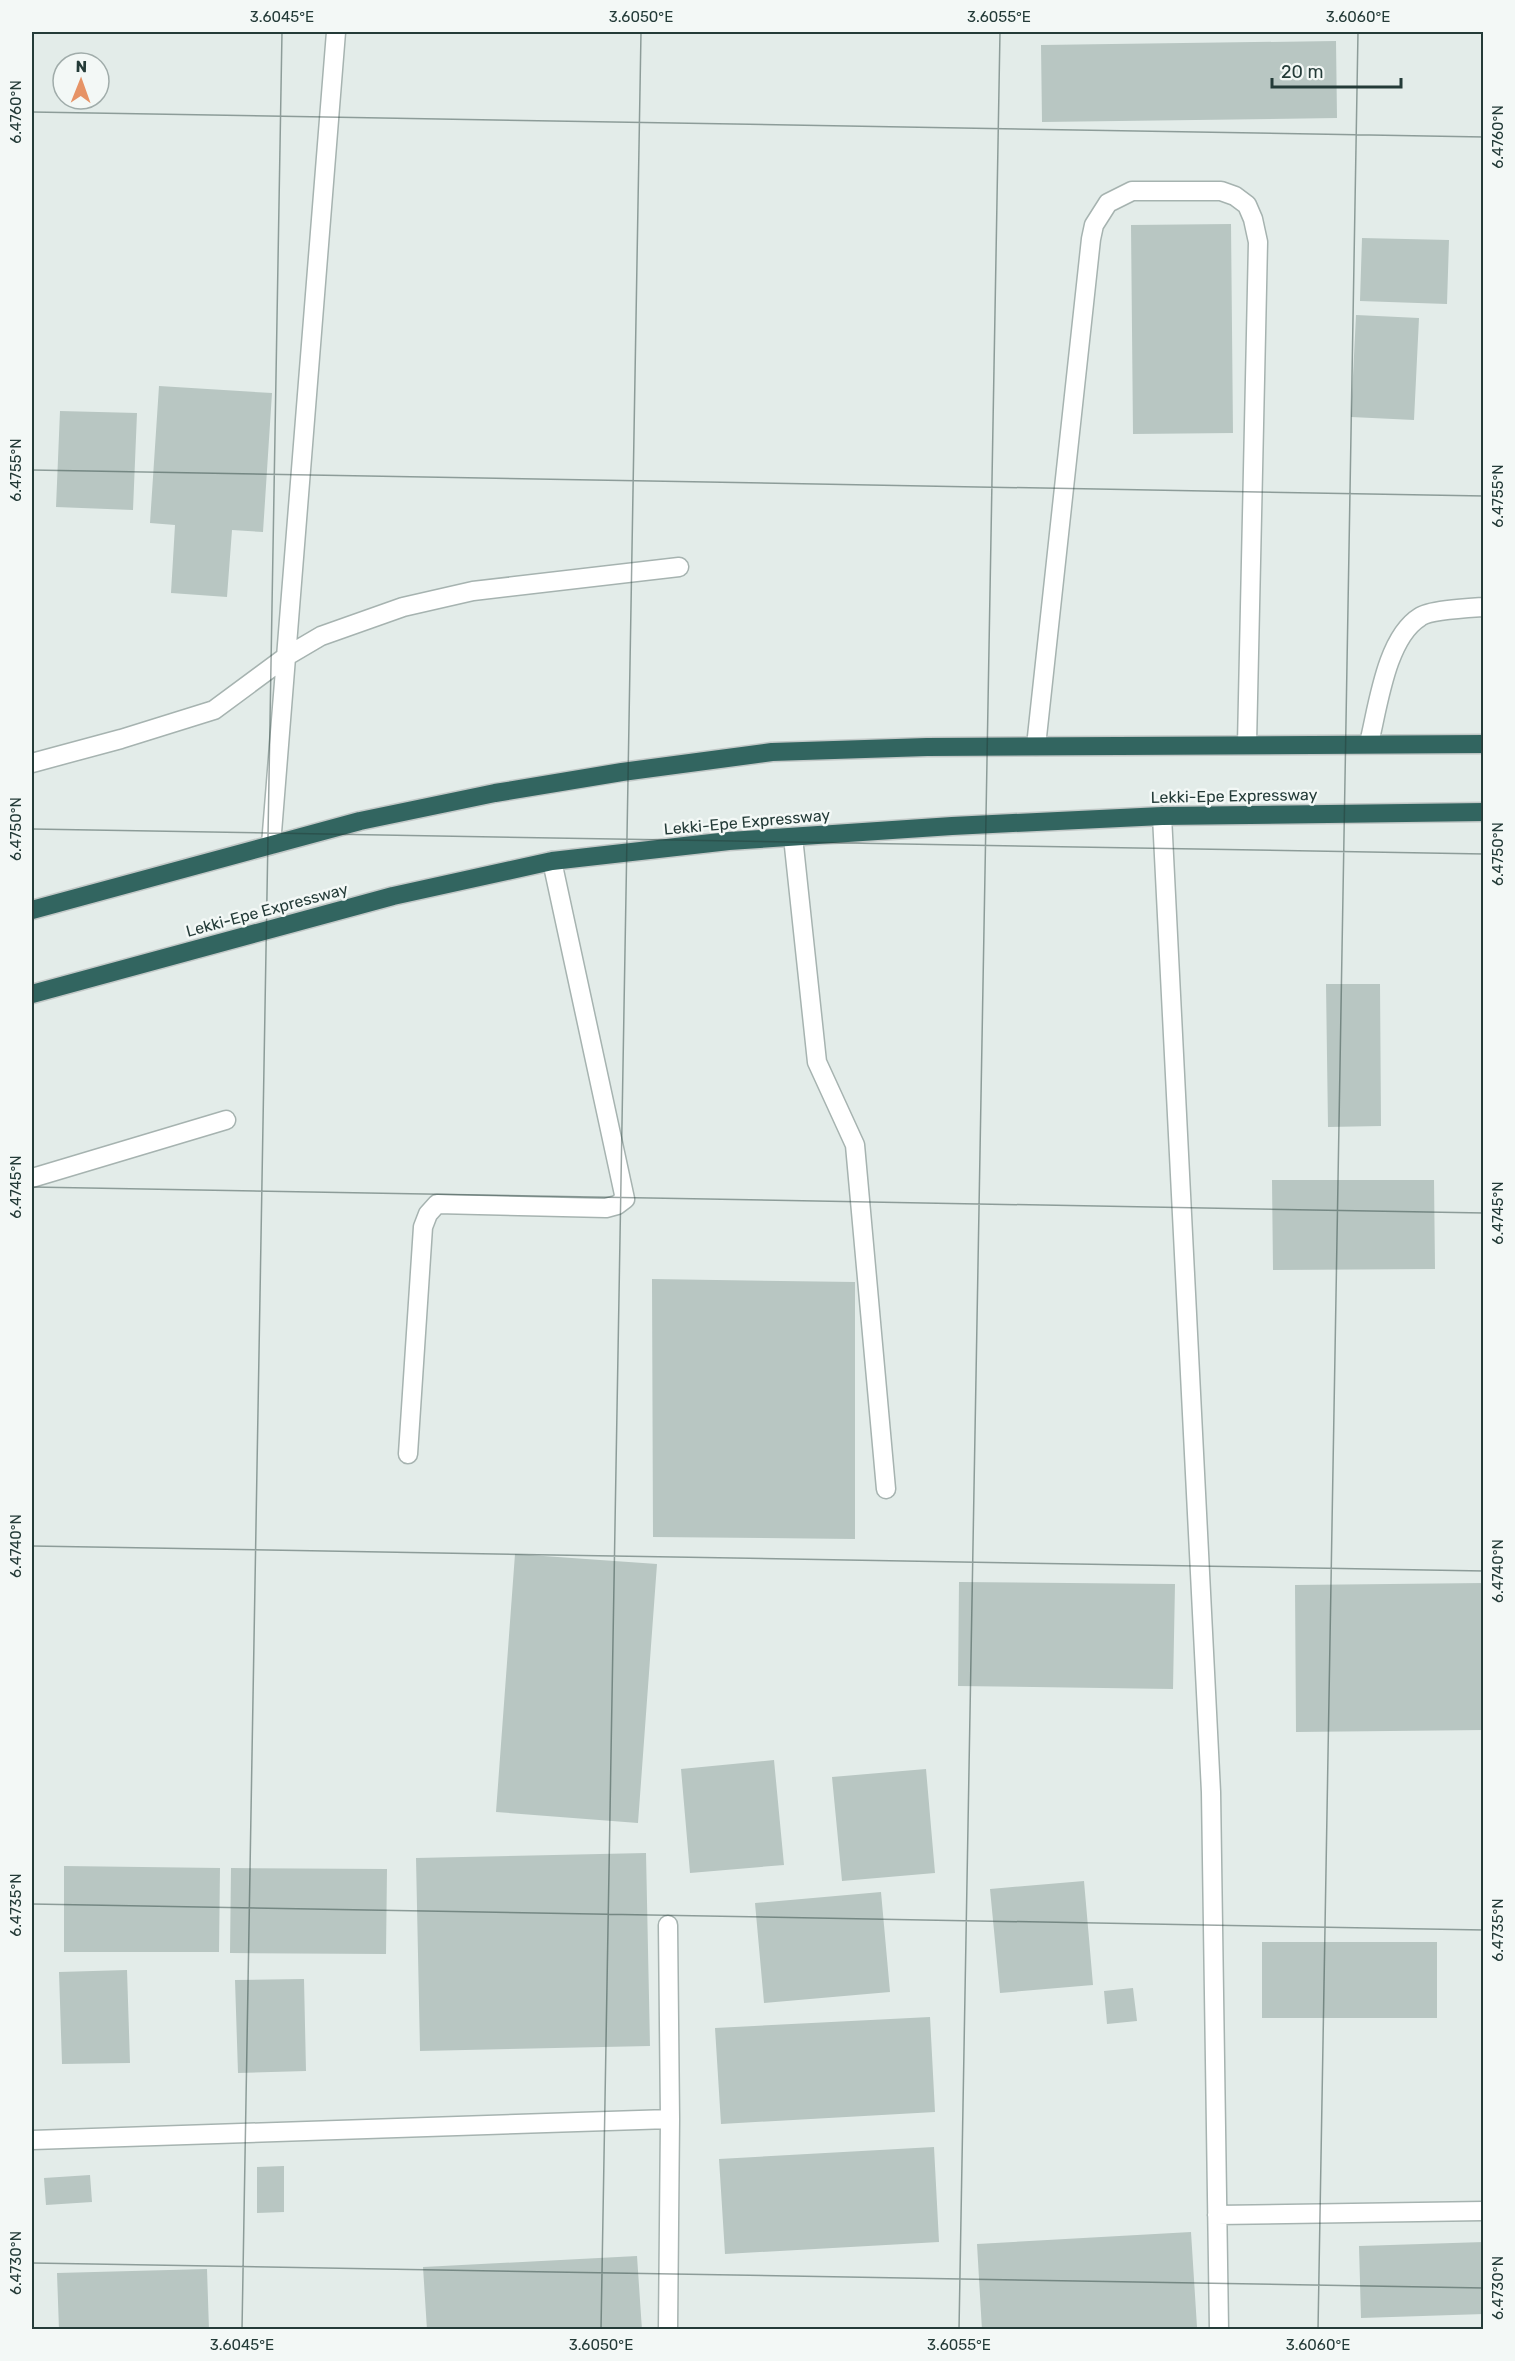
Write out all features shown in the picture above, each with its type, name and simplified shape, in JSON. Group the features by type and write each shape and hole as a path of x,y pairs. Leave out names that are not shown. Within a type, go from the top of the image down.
{"highway":[{"path":"32,910 360,821 495,793 622,772 772,752 1036,746 1484,744"},
{"name":"Lekki-Epe Expressway","path":"32,994 393,896 552,861 729,841 952,826 1162,816 1484,812"}],"street":[{"path":"271,845 336,32"},
{"path":"1036,746 1090,239 1094,225 1108,203 1132,191 1221,191 1235,196 1247,205 1258,242 1247,744"},
{"path":"32,763 121,740 214,710 287,656 321,636 403,607 473,591 679,567"},
{"path":"1369,743 1389,663 1401,636 1420,616 1484,607"},
{"path":"1162,816 1211,1792 1219,2330"},
{"path":"793,837 817,1062 855,1145 886,1489"},
{"path":"408,1454 423,1227 428,1214 437,1204 606,1208 617,1205 625,1199 552,861"},
{"path":"32,1178 226,1120"},
{"path":"668,1925 670,2119 668,2330"},
{"path":"32,2140 670,2119"},
{"path":"1217,2215 1484,2211"}],"building":[{"path":"1336,41 1337,118 1042,122 1041,45"},
{"path":"1231,224 1233,433 1133,434 1131,225"},
{"path":"1362,238 1449,240 1447,304 1360,301"},
{"path":"1356,315 1419,318 1414,420 1351,417"},
{"path":"159,386 272,393 263,532 232,530 227,597 171,593 175,525 150,523"},
{"path":"60,411 137,413 133,510 56,507"},
{"path":"1326,984 1380,984 1381,1126 1328,1127"},
{"path":"1272,1180 1434,1180 1435,1269 1273,1270"},
{"path":"652,1279 855,1282 855,1539 653,1537"},
{"path":"515,1554 657,1564 638,1823 496,1812"},
{"path":"959,1582 1175,1584 1173,1689 958,1686"},
{"path":"1484,1583 1484,1730 1296,1732 1295,1585"},
{"path":"774,1760 784,1865 690,1873 681,1769"},
{"path":"926,1769 935,1873 842,1881 832,1777"},
{"path":"646,1853 650,2046 420,2051 416,1858"},
{"path":"64,1866 220,1868 219,1952 64,1952"},
{"path":"231,1868 387,1869 386,1954 230,1953"},
{"path":"1084,1881 1093,1985 1000,1993 990,1889"},
{"path":"881,1892 890,1992 764,2003 755,1903"},
{"path":"1262,1942 1437,1942 1437,2018 1262,2018"},
{"path":"127,1970 130,2063 62,2064 59,1972"},
{"path":"304,1979 306,2071 238,2073 235,1980"},
{"path":"1133,1988 1137,2021 1107,2024 1104,1991"},
{"path":"930,2017 935,2112 721,2124 715,2028"},
{"path":"934,2147 939,2242 725,2254 719,2159"},
{"path":"284,2166 284,2212 257,2213 257,2167"},
{"path":"90,2175 92,2202 46,2205 44,2178"},
{"path":"1191,2232 1197,2327 1151,2330 982,2330 977,2244"},
{"path":"1484,2242 1484,2314 1361,2318 1359,2246"},
{"path":"637,2256 642,2330 427,2330 423,2267"},
{"path":"207,2269 209,2330 59,2330 57,2273"}]}
